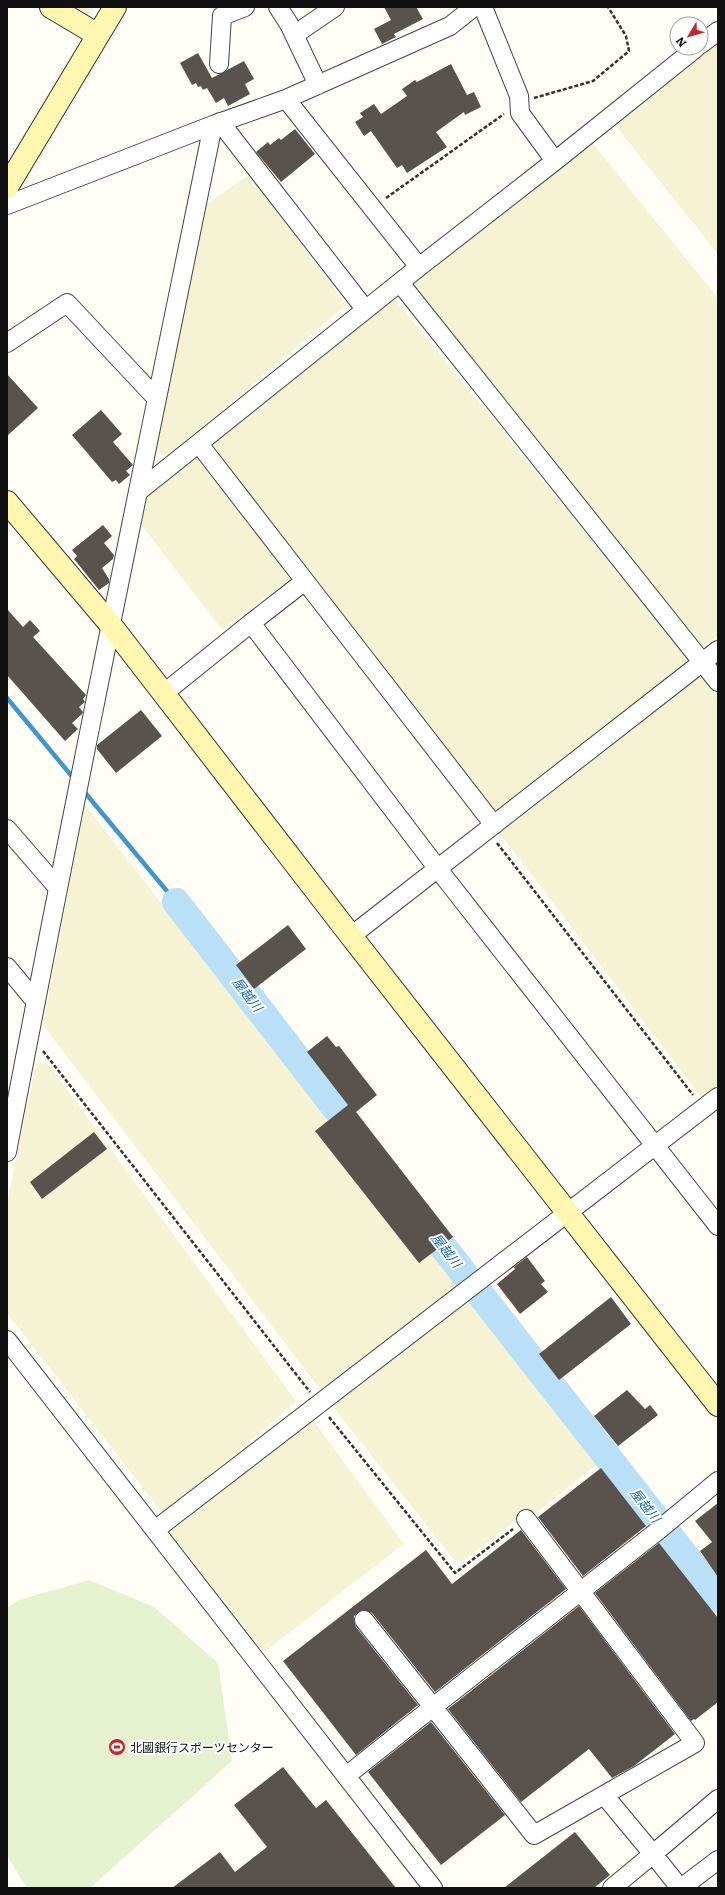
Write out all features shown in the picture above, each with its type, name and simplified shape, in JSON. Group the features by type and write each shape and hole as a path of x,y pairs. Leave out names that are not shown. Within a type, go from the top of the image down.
{"street":[{"path":"52,7 98,36"},
{"path":"7,187 115,7"},
{"path":"219,64 222,16 245,7"},
{"path":"278,7 318,85"},
{"path":"294,36 335,7"},
{"path":"7,205 216,124 286,99 450,26 474,7"},
{"path":"483,7 519,96 520,113 556,162"},
{"path":"709,38 718,31"},
{"path":"139,491 365,309 400,283 419,266 556,162 686,56"},
{"path":"286,99 419,266"},
{"path":"216,124 365,309"},
{"path":"7,1152 110,624 216,124"},
{"path":"400,283 718,682"},
{"path":"7,343 67,303 157,399"},
{"path":"199,444 305,581 491,828"},
{"path":"7,502 110,624 351,936 718,1405"},
{"path":"163,694 305,581"},
{"path":"251,623 438,869 656,1144 718,1226"},
{"path":"351,936 718,650"},
{"path":"7,829 58,888"},
{"path":"7,967 36,1002"},
{"path":"155,1530 318,1403 718,1097"},
{"path":"7,1340 433,1888"},
{"path":"346,1776 582,1591 718,1481"},
{"path":"364,1620 534,1835 695,1743 582,1591 526,1519"},
{"path":"604,1795 681,1888 718,1860"},
{"path":"612,1888 718,1799"}],"path":[{"path":"491,828 703,1108"},
{"path":"29,1034 318,1403 455,1573 526,1519"}],"shaded area":[{"path":"75,7 94,7 89,15"},
{"path":"718,41 718,254 614,124 699,56 709,56 709,48"},
{"path":"590,140 718,298 718,635 703,647 405,284"},
{"path":"250,174 346,305 168,456 155,450 204,206"},
{"path":"392,296 691,662 495,812 206,447"},
{"path":"199,455 293,577 222,630 140,523 147,497"},
{"path":"700,673 718,698 718,1085 702,1098 498,831"},
{"path":"85,805 459,1286 322,1392 43,1025"},
{"path":"36,1064 48,1064 296,1401 164,1515 7,1313 7,1203"},
{"path":"467,1298 597,1464 535,1514 529,1510 463,1561 454,1560 334,1408 339,1397"},
{"path":"310,1416 404,1544 264,1652 168,1530"}],"green space":[{"path":"89,1580 154,1607 218,1663 232,1761 90,1888 27,1888 7,1856 7,1608 19,1600"}],"building":[{"path":"384,7 416,7 423,19 394,34 396,37 382,44 374,29 391,20"},
{"path":"198,53 212,78 244,61 254,79 245,84 250,94 228,106 224,98 216,103 207,88 203,90 201,86 198,87 196,83 192,85 180,63"},
{"path":"451,64 467,95 474,92 481,107 465,115 464,112 436,132 447,147 407,173 402,165 397,168 371,131 364,136 355,122 363,117 360,113 374,104 381,114 407,96 402,89 415,80 417,82"},
{"path":"295,129 315,154 281,182 256,152 268,142 270,145 279,138 281,140"},
{"path":"7,374 38,408 7,436"},
{"path":"101,410 122,434 113,442 133,465 126,471 130,475 119,484 116,480 112,482 72,435"},
{"path":"103,525 112,536 104,543 114,555 113,559 102,568 109,579 109,583 99,590 74,559 77,556 72,550"},
{"path":"7,609 23,627 30,620 40,631 33,637 86,695 83,699 85,702 79,707 83,712 82,714 72,723 78,729 65,741 7,675"},
{"path":"141,710 162,736 116,773 97,749 97,745"},
{"path":"288,925 306,949 254,989 236,965"},
{"path":"327,1036 336,1047 339,1046 377,1095 356,1112 453,1237 419,1263 315,1131 348,1105 307,1052"},
{"path":"94,1132 107,1149 42,1199 30,1182"},
{"path":"527,1257 545,1281 541,1284 548,1292 520,1314 497,1284 515,1269 514,1267"},
{"path":"611,1297 631,1324 559,1380 539,1354"},
{"path":"627,1390 645,1409 650,1405 658,1415 618,1446 594,1416"},
{"path":"601,1468 646,1526 583,1576 538,1517"},
{"path":"718,1503 718,1577 700,1551 712,1542 695,1521"},
{"path":"521,1530 566,1589 435,1692 372,1613 362,1610 354,1616 356,1627 418,1705 356,1755 283,1661 426,1550 452,1584"},
{"path":"659,1543 718,1618 718,1702 695,1720 694,1719 691,1721 595,1593"},
{"path":"579,1606 675,1734 634,1766 612,1778 589,1749 521,1802 448,1709"},
{"path":"431,1722 505,1815 441,1865 368,1772"},
{"path":"283,1767 316,1808 326,1800 396,1888 172,1888 220,1852 235,1872 267,1847 234,1805"},
{"path":"575,1832 610,1875 594,1888 504,1888"}],"waterway":[{"path":"7,698 75,780"},
{"path":"82,789 176,902"},
{"name":"屋越川","path":"176,902 362,1142"},
{"name":"屋越川","path":"419,1216 718,1598"}],"place":[{"name":"北國銀行スポーツセンター","path":"117,1747"}]}
